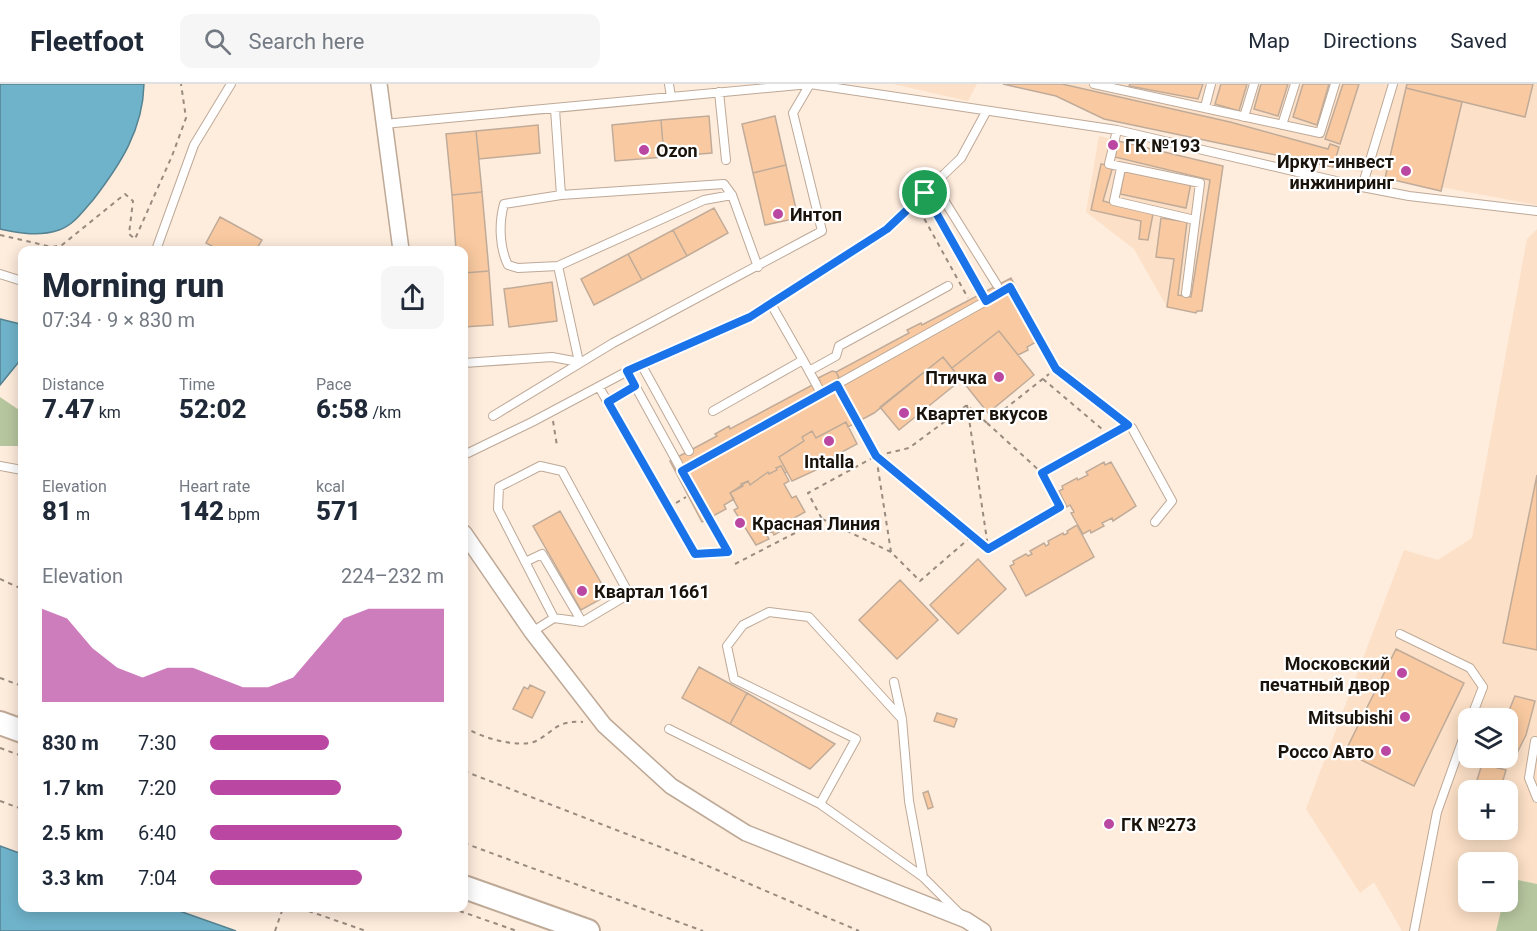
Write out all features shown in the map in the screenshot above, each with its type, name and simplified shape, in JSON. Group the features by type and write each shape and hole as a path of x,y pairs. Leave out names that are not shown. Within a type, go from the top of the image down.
{"main road":[{"path":"0,723 18,730"},
{"path":"468,888 588,931"}],"street":[{"path":"379,84 400,246"},
{"path":"468,539 532,632 604,725 672,786 746,833 966,920 984,931"}],"lane":[{"path":"157,246 194,145 231,84"},
{"path":"669,84 670,97"},
{"path":"383,124 555,109 719,92 744,87 810,84 1117,130 1362,188 1409,196 1537,211"},
{"path":"493,416 579,362 822,231 793,113 810,84"},
{"path":"1094,84 1320,133 1335,84"},
{"path":"1205,107 1211,84"},
{"path":"1244,117 1254,84"},
{"path":"1282,125 1294,84"},
{"path":"1362,188 1393,84"},
{"path":"719,92 726,160"},
{"path":"555,109 561,195"},
{"path":"468,453 641,364 750,317 887,229 961,158 986,112"},
{"path":"1117,130 1109,164 1200,183 1186,293"},
{"path":"1121,168 1114,201 1195,220"},
{"path":"732,195 704,200 558,266 518,268 508,264 503,255 501,216 504,204 561,195 724,184 732,195 758,267"},
{"path":"934,184 997,285"},
{"path":"925,193 986,301"},
{"path":"558,266 579,362"},
{"path":"0,274 18,280"},
{"path":"809,371 836,356 839,346 948,286"},
{"path":"682,471 1010,287 1056,369 1132,428 1172,501 1155,522"},
{"path":"771,304 822,393"},
{"path":"468,363 552,357 579,362"},
{"path":"713,411 803,360"},
{"path":"641,364 689,451"},
{"path":"599,387 695,554 728,552 627,371"},
{"path":"0,466 18,469"},
{"path":"532,632 554,618 582,622 629,594 562,471 540,466 499,487 498,509 554,618"},
{"path":"525,562 542,554 582,622"},
{"path":"820,804 856,739 734,679 727,646 743,624 769,612 809,617 902,719"},
{"path":"1400,634 1470,668 1483,687 1475,708"},
{"path":"894,682 902,719 909,801 923,877"},
{"path":"669,729 820,804 923,877 966,920"},
{"path":"1535,741 1529,778 1537,798"},
{"path":"1414,931 1437,812 1458,753"}],"path":[{"path":"57,246 62,245 125,194 133,201 129,234 135,239 172,156 186,118 182,84"},
{"path":"915,202 969,300"},
{"path":"0,235 48,246"},
{"path":"987,423 1056,369"},
{"path":"1043,379 1109,435"},
{"path":"837,385 876,456 891,552"},
{"path":"608,402 635,386"},
{"path":"967,405 1042,473 1060,507 988,549"},
{"path":"967,405 909,448 876,456 808,493 822,519 891,552 920,582 972,536"},
{"path":"967,405 988,549"},
{"path":"551,412 557,446"},
{"path":"1042,473 1128,425"},
{"path":"876,456 988,549"},
{"path":"735,564 822,519"},
{"path":"0,579 18,587"},
{"path":"0,678 18,685"},
{"path":"468,729 474,734 521,745 536,741 555,726 577,722 604,725"},
{"path":"0,748 18,755"},
{"path":"468,773 694,860 860,931"},
{"path":"0,801 18,808"},
{"path":"468,844 703,931"},
{"path":"275,931 282,912"},
{"path":"311,912 366,931"},
{"path":"462,912 517,931"}],"shaded area":[{"path":"893,84 977,84 968,101"},
{"path":"1003,84 1537,84 1537,205 1333,167 1104,119 1056,96"},
{"path":"1099,136 1223,166 1202,311 1196,313 1167,307 1134,249 1086,212"},
{"path":"1537,229 1537,884 1518,880 1518,852 1458,852 1458,912 1501,912 1496,931 1402,931 1374,882 1360,893 1306,809 1404,550 1438,560 1472,538 1527,239"}],"green space":[{"path":"0,397 18,409 18,446 0,446"},
{"path":"1518,880 1537,884 1537,931 1496,931 1501,912 1518,912"}],"water":[{"path":"0,84 144,84 143,101 135,132 121,160 93,200 78,217 64,228 36,234 0,229"},
{"path":"0,319 18,324 18,363 0,385"},
{"path":"0,846 18,853 18,912 182,912 236,931 0,931"}],"building":[{"path":"1003,84 1062,84 1230,122 1328,149 1330,144 1339,147 1333,167 1104,119 1056,96"},
{"path":"1130,84 1203,84 1198,99 1129,86"},
{"path":"1221,84 1247,84 1239,111 1215,104"},
{"path":"1261,84 1288,84 1278,116 1254,109"},
{"path":"1303,84 1329,84 1317,125 1293,117"},
{"path":"1343,84 1359,84 1340,144 1325,139"},
{"path":"1407,84 1533,84 1525,117 1406,88"},
{"path":"1406,88 1462,102 1441,191 1385,178"},
{"path":"709,116 712,153 664,157 661,120"},
{"path":"775,116 786,165 753,173 742,124"},
{"path":"661,120 664,157 615,161 612,125"},
{"path":"538,125 540,153 479,159 476,131"},
{"path":"476,131 482,192 452,195 446,134"},
{"path":"1118,141 1223,166 1202,311 1196,313 1167,307 1174,259 1156,257 1161,218 1187,222 1178,295 1191,297 1210,180 1115,157"},
{"path":"1101,164 1113,166 1103,201 1153,214 1148,240 1139,239 1141,221 1091,210"},
{"path":"786,165 798,218 765,225 753,173"},
{"path":"1125,169 1191,183 1186,208 1120,194"},
{"path":"482,192 489,271 468,273 468,246 456,246 452,195"},
{"path":"714,208 728,233 687,256 673,230"},
{"path":"220,217 262,240 258,246 212,246 206,243"},
{"path":"673,230 687,256 642,280 628,254"},
{"path":"628,254 642,280 594,305 581,279"},
{"path":"489,271 493,325 468,327 468,273"},
{"path":"1011,278 1043,338 1018,355 999,331 952,368 943,357 874,413 861,420 836,372 909,333 907,330 921,323 922,325"},
{"path":"552,282 557,321 509,327 504,289"},
{"path":"999,331 1034,375 988,413 952,368"},
{"path":"943,357 961,380 899,430 880,407"},
{"path":"832,371 836,372 861,420 848,427 846,422 816,438 812,431 802,437 804,441 779,457 787,472 785,473 781,466 750,485 748,481 741,484 743,486 730,493 734,499 724,505 726,509 702,522 670,461 717,436 715,434 729,426 730,429 820,381 818,378"},
{"path":"846,422 857,444 825,461 827,465 792,481 779,457 804,441 802,437 812,431 816,438"},
{"path":"1104,462 1105,465 1111,462 1136,506 1113,521 1112,518 1102,523 1104,526 1091,533 1090,530 1083,534 1071,513 1074,512 1070,505 1067,507 1059,491 1063,489 1062,486 1088,475 1086,472"},
{"path":"781,466 789,481 784,484 792,498 796,496 805,512 794,518 797,523 790,526 788,522 779,527 781,531 774,535 772,531 766,534 769,539 756,545 734,510 738,508 730,493 748,481 750,485"},
{"path":"1537,475 1537,650 1503,643"},
{"path":"560,511 608,595 581,610 533,526"},
{"path":"1077,525 1094,557 1026,596 1010,566 1014,564 1013,561 1026,554 1028,556 1032,554 1030,551 1044,543 1046,546 1049,544 1048,541 1063,533 1064,535 1068,533 1067,531"},
{"path":"978,559 1006,589 958,634 930,605"},
{"path":"900,580 938,620 897,659 859,620"},
{"name":"Mitsubishi","path":"1396,649 1464,683 1414,786 1345,752"},
{"path":"699,667 747,693 730,724 682,698"},
{"path":"530,685 545,692 532,718 513,709 524,687 528,689"},
{"path":"747,693 835,744 810,769 730,724"},
{"path":"1515,696 1535,701 1526,735 1518,751 1518,708 1510,708"},
{"path":"937,713 957,719 954,727 934,721"},
{"path":"1481,768 1506,770 1503,780 1477,780"},
{"path":"928,791 933,807 928,809 923,793"}],"place":[{"name":"ГК №193","path":"1113,145"},
{"name":"Ozon","path":"644,150"},
{"name":"Иркут-инвест инжиниринг","path":"1406,171"},
{"name":"Интоп","path":"778,214"},
{"name":"Птичка","path":"999,377"},
{"name":"Квартет вкусов","path":"904,413"},
{"name":"Intalla","path":"829,441"},
{"name":"Красная Линия","path":"740,523"},
{"name":"Квартал 1661","path":"582,591"},
{"name":"Московский печатный двор","path":"1402,673"},
{"name":"Mitsubishi","path":"1405,717"},
{"name":"Россо Авто","path":"1386,751"},
{"name":"ГК №273","path":"1109,824"}],"route":[{"path":"925,193 986,301 1010,287 1056,369 1128,425 1042,473 1060,507 988,549 876,456 837,385 682,471 728,552 695,554 608,402 635,386 627,371 750,317 887,229 925,193"}]}
